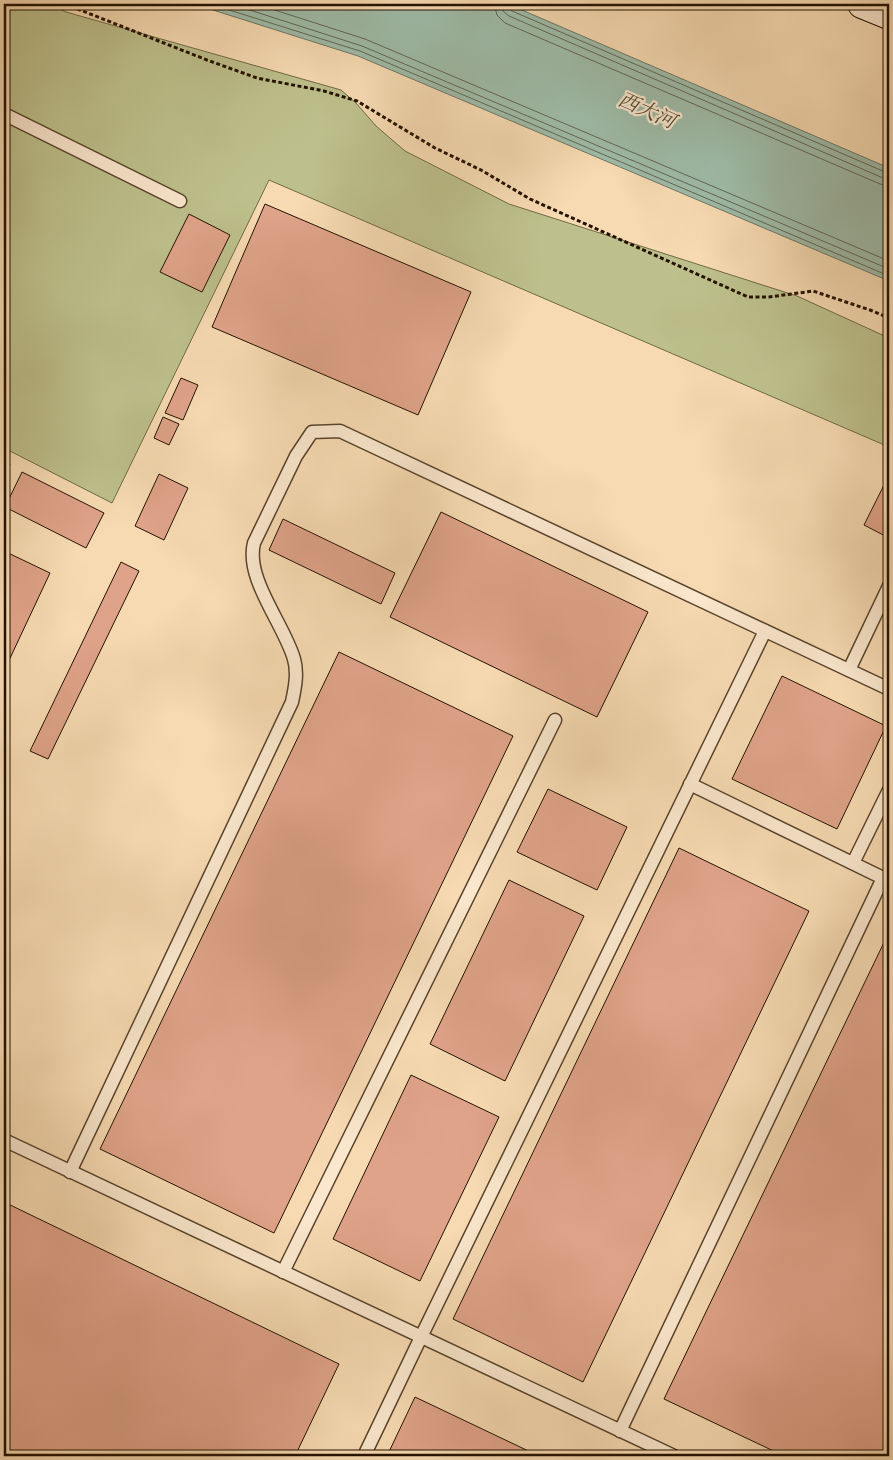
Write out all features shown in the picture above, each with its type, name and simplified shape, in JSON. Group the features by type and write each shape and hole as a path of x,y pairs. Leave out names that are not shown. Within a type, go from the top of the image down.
{"main road":[{"path":"862,4 889,15"}],"lane":[{"path":"4,114 180,202"},
{"path":"70,1172 292,702 296,684 294,659 256,576 252,552 254,543 296,456 312,432 340,431 889,689"},
{"path":"849,670 889,586"},
{"path":"364,1456 420,1336 765,631"},
{"path":"283,1272 556,720"},
{"path":"620,1431 883,878 690,784"},
{"path":"853,863 889,790"},
{"path":"4,1140 674,1456"}],"path":[{"path":"65,4 257,78 324,91 358,101 435,148 480,170 530,199 748,297 768,297 813,291 889,318"}],"green space":[{"path":"4,4 48,4 66,12 341,90 356,103 376,126 405,151 509,204 797,296 889,338 889,447 269,180 112,503 4,448"}],"water":[{"name":"西大河","path":"194,4 508,4 889,168 889,281 358,56"}],"building":[{"path":"265,204 471,292 418,415 212,327"},
{"path":"189,214 230,235 202,292 160,272"},
{"path":"181,378 198,385 183,420 165,413"},
{"path":"163,417 179,424 169,445 154,438"},
{"path":"4,461 10,464 4,477"},
{"path":"22,472 104,513 86,548 5,507"},
{"path":"159,474 188,488 164,540 135,526"},
{"path":"889,475 889,538 864,525"},
{"path":"441,512 648,612 597,717 390,617"},
{"path":"283,519 395,573 381,604 269,550"},
{"path":"4,551 50,573 4,671"},
{"path":"121,562 139,571 48,759 30,751"},
{"path":"339,652 513,736 274,1233 100,1149"},
{"path":"782,676 886,726 837,829 732,779"},
{"path":"548,789 627,827 597,890 517,852"},
{"path":"679,848 809,911 583,1382 453,1319"},
{"path":"509,880 584,916 505,1081 430,1044"},
{"path":"889,932 889,1456 784,1456 664,1399"},
{"path":"411,1075 499,1117 420,1281 333,1239"},
{"path":"4,1202 339,1364 295,1456 4,1456"},
{"path":"415,1397 539,1456 387,1456"}]}
